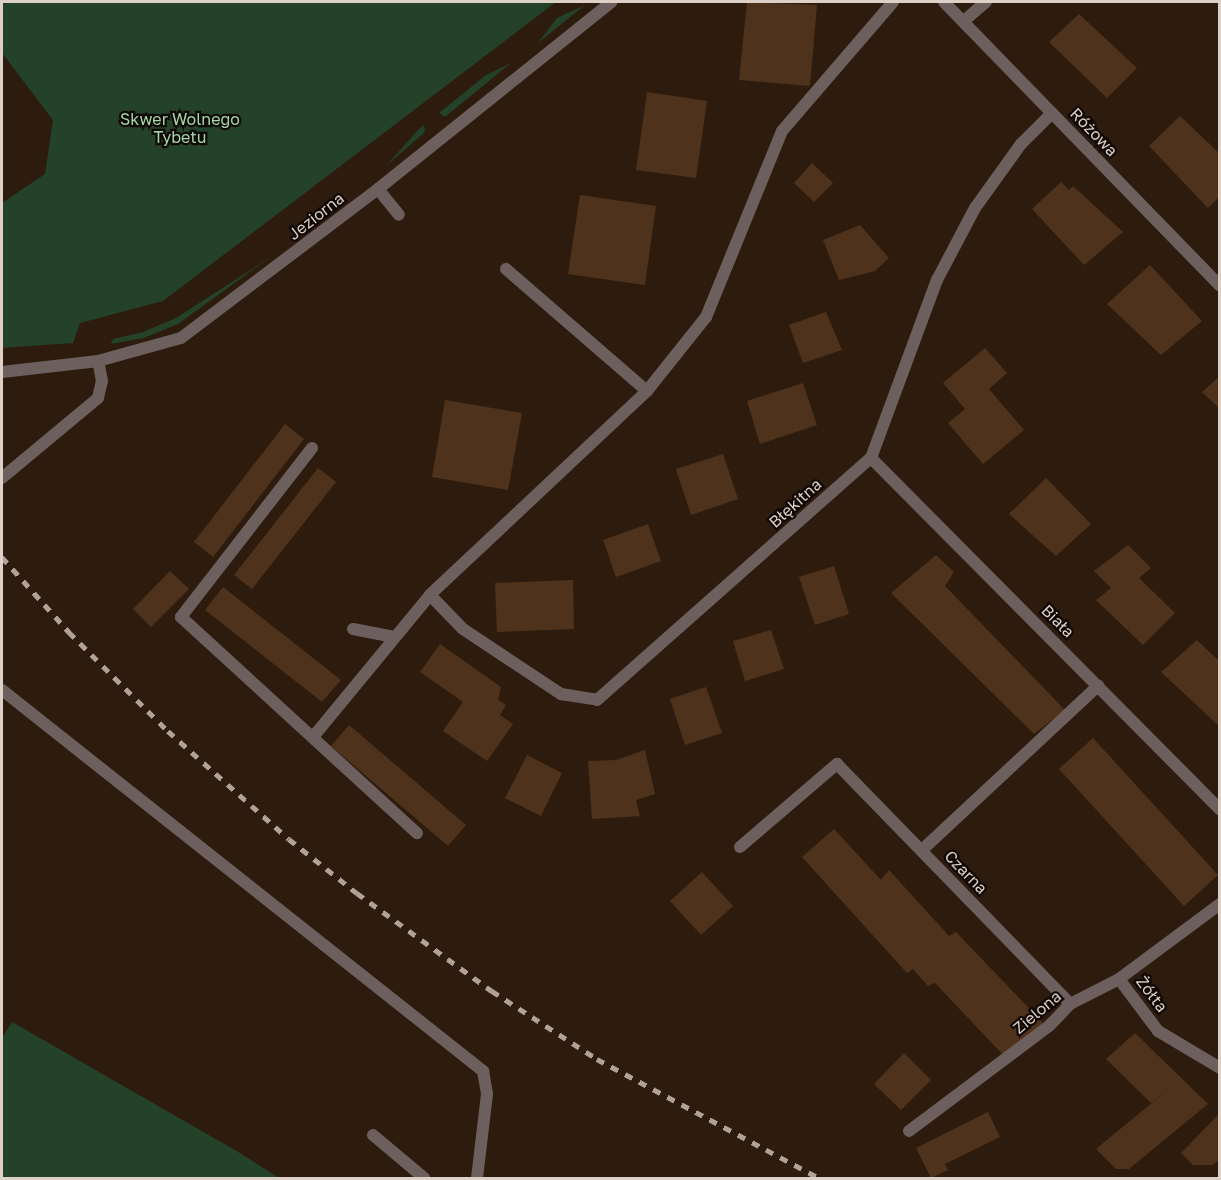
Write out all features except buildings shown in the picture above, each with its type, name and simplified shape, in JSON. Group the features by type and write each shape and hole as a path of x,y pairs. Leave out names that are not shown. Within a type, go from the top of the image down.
{"street":[{"name":"Jeziorna","path":"2,372 98,361 181,338 378,189 611,2"},
{"path":"313,737 430,595 647,391 706,317 782,131 893,2"},
{"name":"Różowa","path":"944,2 965,20 1220,286"},
{"path":"965,20 986,2"},
{"name":"Błękitna","path":"430,595 464,629 537,679 561,694 597,700 871,458 937,280 975,208 1021,144 1052,113"},
{"path":"378,189 399,215"},
{"path":"506,269 647,391"},
{"path":"2,478 98,398 102,381 98,361"},
{"path":"312,448 181,616 417,833"},
{"name":"Biała","path":"871,458 1220,810"},
{"path":"353,629 394,637"},
{"path":"922,850 1098,686"},
{"path":"2,690 483,1071 487,1094 477,1179"},
{"name":"Czarna","path":"740,847 837,764 1071,1004"},
{"name":"Zielona","path":"909,1131 1049,1026 1071,1004 1119,978 1220,904"},
{"name":"Żółta","path":"1119,978 1158,1031 1220,1068"},
{"path":"373,1135 424,1179"}],"green space":[{"name":"Skwer Wolnego Tybetu","path":"2,2 556,2 163,301 80,323 73,343 2,348 2,203 45,174 53,120 2,53"},
{"path":"585,5 538,43 557,18"},
{"path":"511,63 445,117 439,113 486,75"},
{"path":"424,125 425,132 386,166 418,130"},
{"path":"269,258 178,324 144,338 111,344 113,339 143,332 176,318"},
{"path":"12,1022 240,1153 279,1178 2,1178 2,1038"}],"railway":[{"path":"2,557 69,632 168,731 289,839 357,893 492,991 597,1059 819,1178"}]}
